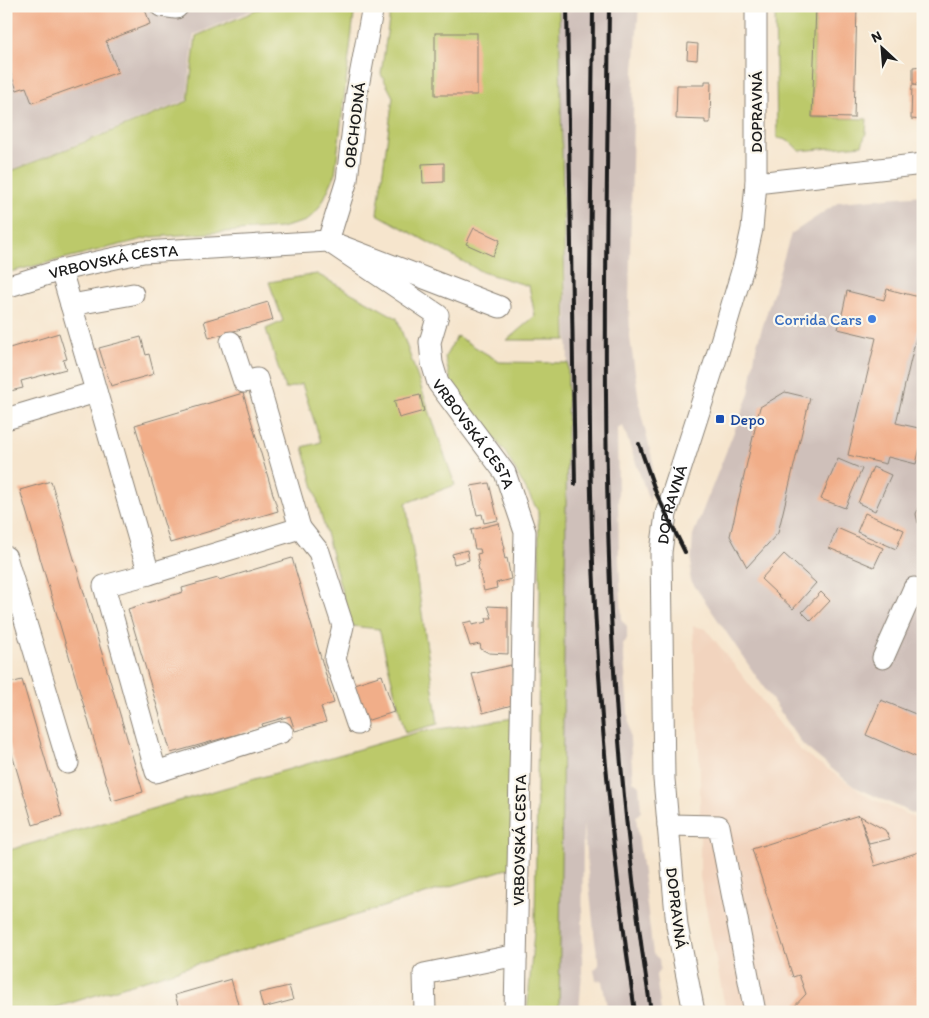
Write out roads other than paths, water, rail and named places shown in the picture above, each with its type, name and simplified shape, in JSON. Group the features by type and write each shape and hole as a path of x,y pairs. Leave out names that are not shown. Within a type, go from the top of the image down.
{"street":[{"path":"161,6 176,8 178,6"},
{"name":"OBCHODNÁ","path":"328,242 347,180 357,92 373,6"},
{"name":"DOPRAVNÁ","path":"694,1012 677,926 664,779 661,552 666,514 715,362 745,261 753,222 756,183 756,6"},
{"path":"756,183 923,164"},
{"path":"328,242 500,307"},
{"name":"VRBOVSKÁ CESTA","path":"6,286 61,270 143,252 328,242 438,315 430,342 432,362 438,383 505,473 525,532 515,1012"},
{"path":"61,270 149,574"},
{"path":"71,305 133,294"},
{"path":"231,342 244,382 257,379 300,528 319,552 343,626 336,659 357,724"},
{"path":"6,419 96,392"},
{"path":"282,732 156,772 104,586 300,528"},
{"path":"6,557 68,763"},
{"path":"883,658 914,588 923,592"},
{"path":"668,825 719,826 755,1012"},
{"path":"426,1012 424,974 507,957 516,958"}],"railway":[{"path":"567,6 575,484"},
{"path":"593,6 590,355 593,563 599,676 608,788 635,1012"},
{"path":"609,6 606,351 607,489 611,615 623,786 635,899 651,1012"},
{"path":"639,444 656,493 685,552"}],"place":[{"name":"Corrida Cars","path":"872,319"},
{"name":"Depo","path":"720,419"}]}
